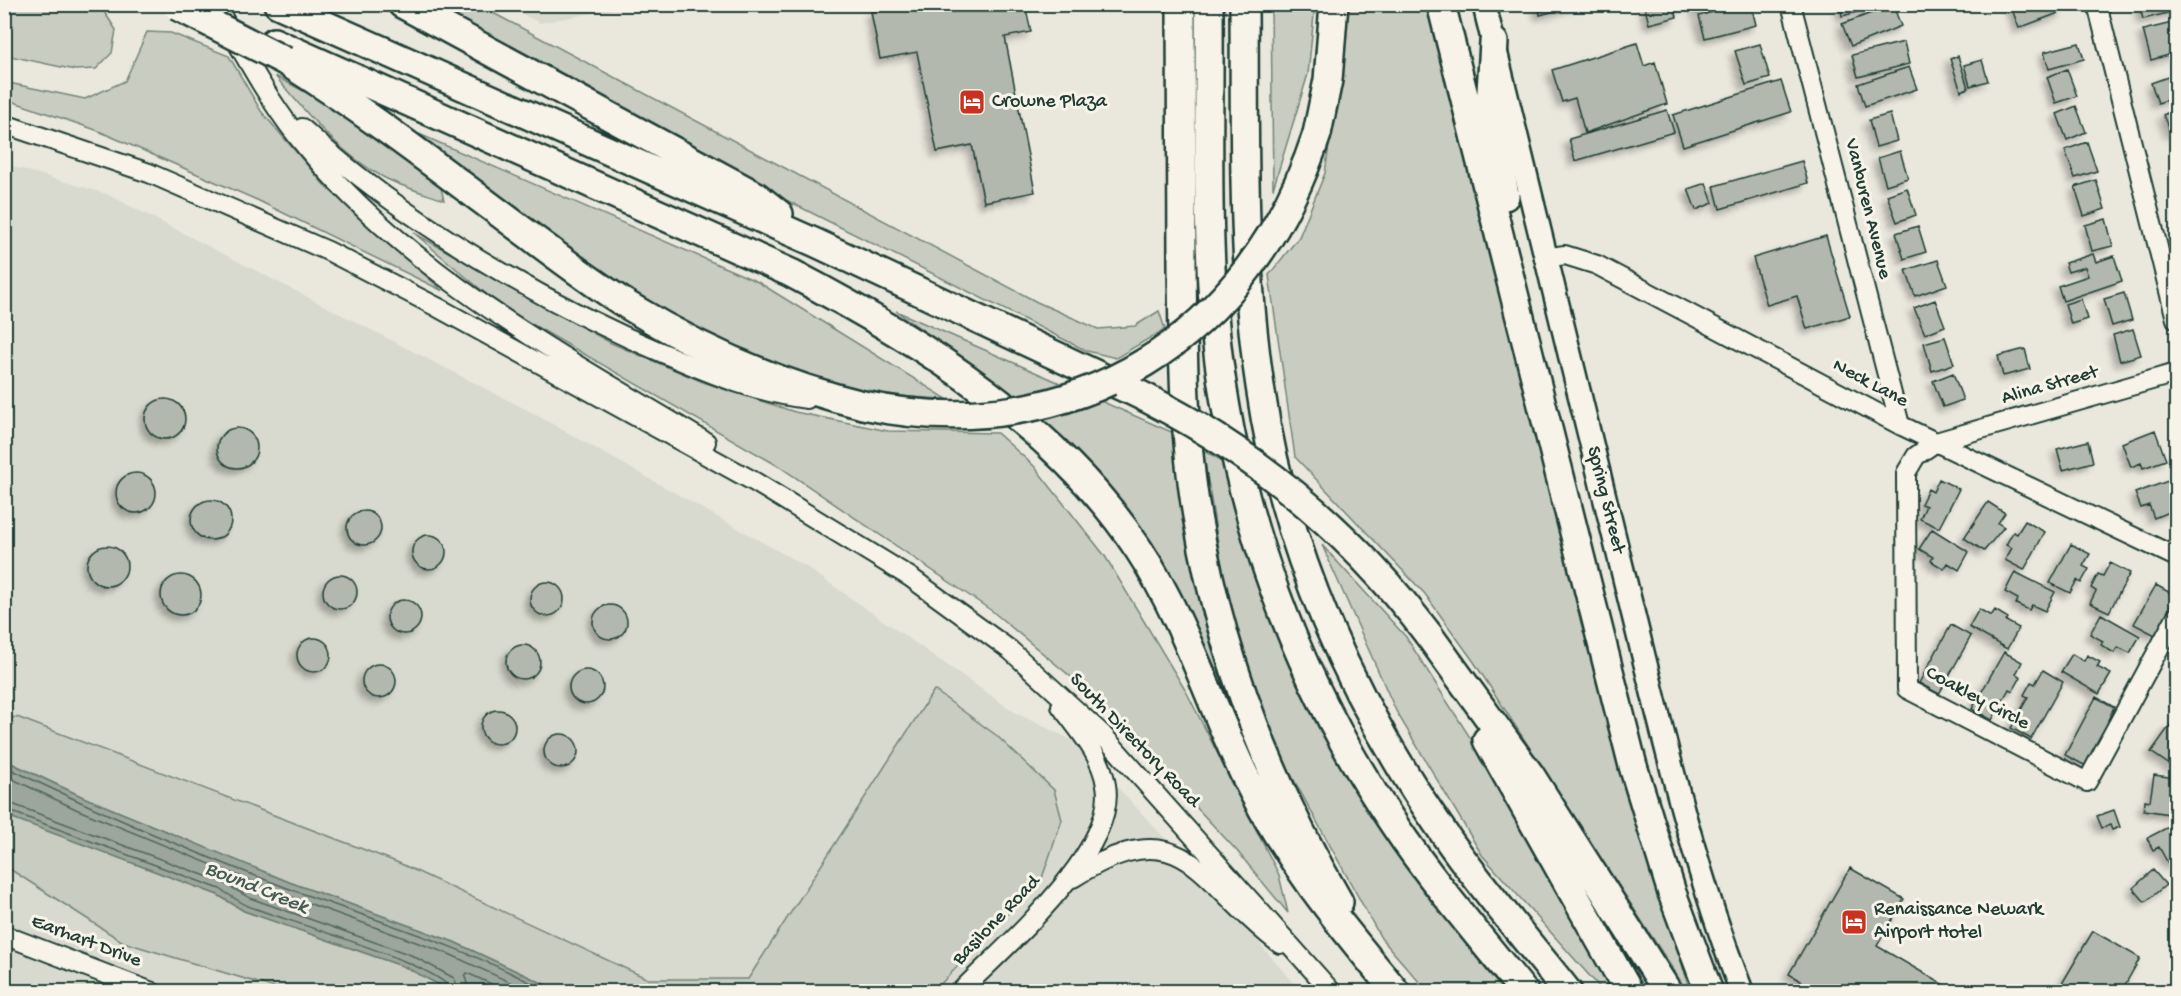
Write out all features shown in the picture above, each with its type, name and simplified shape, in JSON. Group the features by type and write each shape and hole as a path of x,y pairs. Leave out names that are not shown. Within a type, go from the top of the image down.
{"highway":[{"path":"278,4 816,243 1128,389 1210,433 1302,499 1361,553 1428,634 1525,767 1668,992"},
{"path":"402,4 755,195 816,243"},
{"path":"1181,4 1184,384 1192,482 1209,579 1239,684 1283,795 1328,882 1398,992"},
{"path":"1209,4 1212,261 1216,338 1232,437 1264,562 1313,684 1361,772 1414,854 1524,992"},
{"path":"1244,4 1246,191 1253,332 1270,442 1298,547 1321,610 1348,669 1410,783 1465,863 1568,992"},
{"path":"280,51 627,305 683,337 745,366 821,394 863,405 935,416 1000,413 1073,396 1140,365 1205,316 1250,268 1285,214 1317,134 1328,80 1334,4"},
{"path":"1441,4 1633,766 1672,893 1709,992"},
{"path":"174,5 791,273 856,309 924,351 1027,426 1089,486 1141,552 1180,623 1244,772 1278,836 1324,905 1398,992"},
{"path":"1494,42 1490,108 1506,189 1501,242"},
{"path":"1428,634 1629,992"}],"main road":[{"name":"Spring Street","path":"1484,4 1544,258 1690,840 1742,992"}],"street":[{"path":"215,4 257,78 297,136 342,186 394,236 466,293 528,335 830,518 875,554"},
{"name":"Vanburen Avenue","path":"1791,4 1900,425"},
{"path":"2097,4 2176,319"},
{"path":"257,78 301,127 354,173 467,249 547,296 643,345 736,383 785,395 863,405"},
{"path":"4,124 149,173 337,255 429,302 755,482 825,527 875,554"},
{"name":"Neck Lane","path":"1544,258 1565,255 1597,265 1900,425 2176,557"},
{"name":"Alina Street","path":"1936,442 2176,373"},
{"name":"Coakley Circle","path":"1936,442 1916,456 1906,473 1907,689 2087,782 2176,617"},
{"name":"South Directory Road","path":"875,554 987,631 1125,758 1332,992"},
{"path":"1034,672 1090,746 1100,764 1106,786 1101,829 1067,882"},
{"path":"1067,882 1100,861 1121,853 1145,849 1181,856 1209,876 1252,924 1306,963"},
{"name":"Basilone Road","path":"963,991 1067,882"},
{"name":"Earhart Drive","path":"4,935 152,992"}],"shaded area":[{"path":"5,4 85,5 103,10 116,30 112,53 96,69 75,70 5,55"},
{"path":"419,5 478,5 1037,302 1098,329 1135,326 1159,311 1165,329 1116,358 1087,351 770,192"},
{"path":"504,5 634,5 540,23"},
{"path":"1271,5 1315,5 1308,74 1273,189"},
{"path":"1345,5 1431,5 1611,730 1690,991 1687,991 1474,662 1425,594 1295,457 1269,275 1299,237 1325,173 1344,42"},
{"path":"147,32 171,33 229,56 261,111 325,186 443,291 257,200 96,130 5,99 4,82 85,99 125,81"},
{"path":"275,76 332,106 441,188 444,200 390,181 352,157 311,118"},
{"path":"419,134 758,282 947,399 881,394 816,381 761,360 708,335 657,306 608,274"},
{"path":"4,164 107,194 531,412 805,566 1016,713 1076,742 1233,912 1300,991 5,991"},
{"path":"414,233 611,343 703,382 795,412 888,431 997,433 1034,466 1105,556 1187,693 1279,875 1288,913 1237,851 1088,691 992,611 780,467 499,305"},
{"path":"896,311 1176,434 1179,487 1220,677 1162,557 1079,455 1006,390"},
{"path":"1203,450 1228,464 1265,595 1513,991 1427,991 1381,938 1279,753 1229,611"},
{"path":"1322,545 1406,637 1513,805 1616,991 1603,991 1482,855 1396,711"},
{"path":"934,690 996,735 1054,790 1062,820 1042,878 934,991 559,991 454,942 289,882 83,797 5,760 4,719 17,717 399,863 648,979 748,979"},
{"path":"4,814 218,895 244,911 405,967 451,991 285,991 123,942 5,866"}],"water":[{"name":"Bound Creek","path":"4,760 83,797 289,882 454,942 559,991 451,991 405,967 244,911 218,895 15,819 5,814"}],"building":[{"name":"Crowne Plaza","path":"910,4 1025,4 1031,32 1005,37 1035,192 984,202 972,145 937,152 917,52 880,59 871,12"},
{"path":"1538,4 1581,4 1540,15"},
{"path":"1644,4 1689,4 1675,9 1677,17 1649,24"},
{"path":"1695,4 1727,4 1697,13"},
{"path":"1740,4 1751,4 1756,25 1705,38 1699,16"},
{"path":"1840,4 1887,4 1842,16"},
{"path":"2010,4 2062,4 2064,11 2019,28"},
{"path":"2139,4 2176,4 2176,11 2143,19"},
{"path":"1893,5 1901,26 1851,46 1842,24"},
{"path":"2176,22 2176,53 2151,60 2143,30"},
{"path":"1904,42 1909,64 1858,77 1852,55"},
{"path":"1637,43 1644,66 1655,62 1667,104 1585,133 1575,98 1562,102 1552,70"},
{"path":"2079,43 2084,59 2049,69 2044,52"},
{"path":"1760,44 1770,78 1746,85 1735,51"},
{"path":"1958,56 1968,88 1961,91 1950,59"},
{"path":"1982,60 1988,81 1970,86 1964,65"},
{"path":"1909,67 1917,89 1865,106 1858,84"},
{"path":"2067,69 2077,96 2056,103 2047,77"},
{"path":"2176,74 2176,97 2158,103 2151,83"},
{"path":"1781,81 1791,112 1683,146 1673,115"},
{"path":"2076,106 2086,132 2067,140 2057,114"},
{"path":"2176,109 2176,132 2171,134 2163,115"},
{"path":"1667,110 1674,132 1575,161 1569,139"},
{"path":"1890,114 1897,141 1876,147 1869,120"},
{"path":"2087,142 2097,171 2075,178 2065,150"},
{"path":"1900,151 1908,178 1886,185 1878,158"},
{"path":"1802,161 1808,183 1720,209 1714,186"},
{"path":"2096,180 2105,209 2084,216 2075,187"},
{"path":"1706,183 1713,203 1696,210 1688,189"},
{"path":"1907,188 1916,215 1897,222 1887,195"},
{"path":"2106,219 2113,246 2092,251 2085,225"},
{"path":"1918,226 1926,252 1904,259 1896,233"},
{"path":"1826,236 1850,316 1807,329 1797,296 1767,305 1753,258"},
{"path":"2093,254 2096,262 2114,256 2122,281 2063,301 2058,286 2088,276 2085,267 2068,272 2065,263"},
{"path":"1938,260 1947,285 1915,296 1906,270"},
{"path":"2124,293 2132,320 2112,326 2104,299"},
{"path":"2081,299 2087,319 2071,324 2065,304"},
{"path":"1935,300 1945,326 1925,334 1914,308"},
{"path":"2133,329 2141,355 2120,361 2113,335"},
{"path":"1945,337 1954,364 1932,371 1924,343"},
{"path":"2025,349 2030,369 2003,376 1998,356"},
{"path":"1953,373 1963,400 1943,407 1933,381"},
{"path":"165,399 179,405 185,419 179,433 165,439 151,433 145,419 151,405"},
{"path":"237,428 251,434 257,448 251,462 237,468 223,462 217,448 223,434"},
{"path":"2155,430 2166,460 2143,468 2141,463 2131,467 2122,443"},
{"path":"2088,441 2093,462 2063,470 2057,449"},
{"path":"136,473 150,479 156,493 150,507 136,513 122,507 116,493 122,479"},
{"path":"2176,478 2176,509 2154,518 2149,505 2141,508 2135,493"},
{"path":"1939,479 1959,489 1939,528 1920,519 1926,506 1921,504 1928,489 1933,492"},
{"path":"211,500 225,506 231,520 225,534 211,540 197,534 191,520 197,506"},
{"path":"1988,502 2005,513 1998,523 2004,527 1984,551 1964,538"},
{"path":"364,511 376,516 381,528 376,540 364,545 352,540 347,528 352,516"},
{"path":"2025,521 2045,532 2024,570 2005,560 2012,548 2006,545 2013,532 2017,534"},
{"path":"1932,529 1969,552 1959,570 1948,563 1944,569 1931,561 1933,557 1919,549"},
{"path":"429,535 441,540 446,552 441,564 429,569 417,564 412,552 417,540"},
{"path":"2071,544 2090,554 2083,566 2089,569 2081,583 2077,580 2070,593 2050,583"},
{"path":"107,546 121,552 127,566 121,580 107,586 93,580 87,566 93,552"},
{"path":"2110,563 2130,573 2109,612 2090,603 2096,591 2091,588 2098,574 2103,576"},
{"path":"2015,572 2055,592 2045,611 2032,605 2029,610 2016,604 2018,599 2005,592"},
{"path":"181,575 195,581 201,595 195,609 181,615 167,609 161,595 167,581"},
{"path":"340,575 352,580 357,592 352,604 340,609 328,604 323,592 328,580"},
{"path":"547,582 559,587 564,599 559,611 547,616 535,611 530,599 535,587"},
{"path":"2156,585 2176,596 2169,608 2175,611 2167,625 2163,622 2155,635 2134,624"},
{"path":"404,600 416,605 421,617 416,629 404,634 392,629 387,617 392,605"},
{"path":"610,605 622,610 627,622 622,634 610,639 598,634 593,622 598,610"},
{"path":"1979,609 1991,616 1995,610 2008,618 2006,621 2019,628 2007,649 1969,627"},
{"path":"2101,614 2140,636 2130,653 2118,647 2114,653 2101,645 2103,641 2090,634"},
{"path":"1951,625 1971,636 1939,694 1919,683"},
{"path":"314,638 326,643 331,655 326,667 314,672 302,667 297,655 302,643"},
{"path":"523,645 535,650 540,662 535,674 523,679 511,674 506,662 511,650"},
{"path":"2004,652 2022,662 2016,674 2021,677 2013,691 2009,689 1992,720 1972,709"},
{"path":"2072,654 2084,661 2087,655 2100,662 2097,667 2111,674 2099,694 2061,672"},
{"path":"379,664 391,669 396,681 391,693 379,698 367,693 362,681 367,669"},
{"path":"586,670 598,675 603,687 598,699 586,704 574,699 569,687 574,675"},
{"path":"2043,670 2063,682 2031,739 2011,728 2028,697 2024,695 2031,682 2035,684"},
{"path":"2096,697 2114,707 2108,720 2111,721 2086,766 2065,755"},
{"path":"498,710 510,715 515,727 510,739 498,744 486,739 481,727 486,715"},
{"path":"2171,724 2176,728 2176,769 2151,752"},
{"path":"561,734 573,739 578,751 573,763 561,768 549,763 544,751 549,739"},
{"path":"2154,775 2176,778 2176,815 2144,810 2145,800 2150,801"},
{"path":"2114,810 2120,827 2112,830 2110,825 2102,828 2097,816"},
{"path":"2176,823 2176,861 2169,865 2159,847 2153,850 2147,838"},
{"name":"Renaissance Newark Airport Hotel","path":"1850,868 1904,899 1877,946 1956,992 1819,992 1789,974"},
{"path":"2153,870 2166,885 2145,902 2133,888"},
{"name":"Renaissance Newark Airport Hotel","path":"2093,931 2140,958 2121,992 2057,992"}],"place":[{"name":"Crowne Plaza","path":"972,102"},
{"name":"Renaissance Newark Airport Hotel","path":"1854,922"}]}
